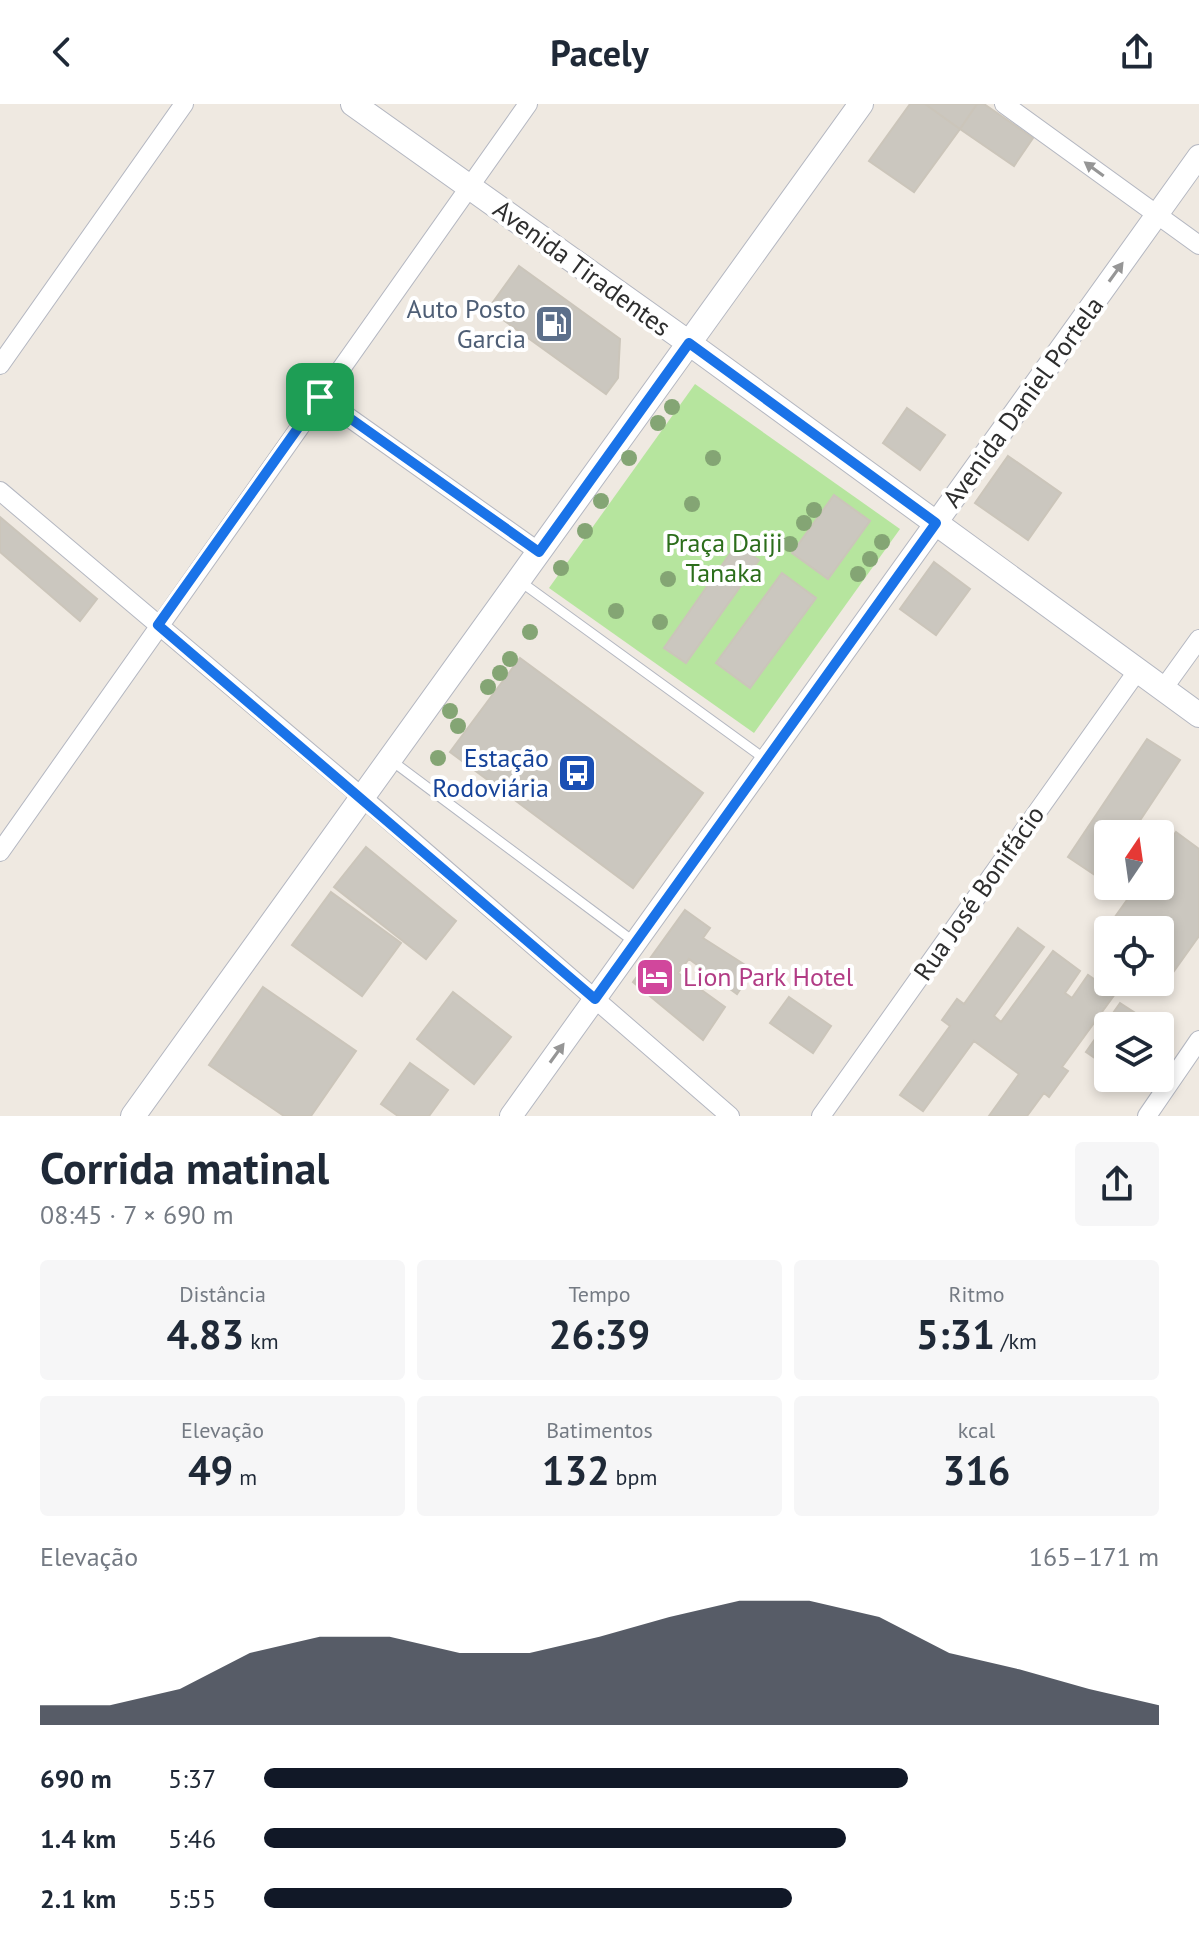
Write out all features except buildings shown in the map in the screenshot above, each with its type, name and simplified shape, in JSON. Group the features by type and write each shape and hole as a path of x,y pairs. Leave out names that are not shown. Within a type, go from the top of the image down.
{"main road":[{"name":"Avenida Tiradentes","path":"353,104 689,343 1199,715"},
{"path":"133,1116 861,104"}],"street":[{"path":"0,365 184,104"},
{"path":"0,852 528,104"},
{"path":"1004,104 1199,245"},
{"name":"Avenida Daniel Portela","path":"511,1116 1199,156"},
{"path":"320,397 539,552"},
{"path":"0,491 362,797 730,1116"},
{"path":"1163,689 1199,639"},
{"name":"Rua José Bonifácio","path":"821,1116 1138,670"},
{"path":"1147,1116 1199,1040"}],"lane":[{"path":"518,580 766,760"},
{"path":"389,759 635,943"}],"green space":[{"name":"Praça Daiji Tanaka","path":"695,384 900,529 754,733 549,588"}],"place":[{"name":"Auto Posto Garcia","path":"554,324"},
{"name":"Estação Rodoviária","path":"577,773"},
{"name":"Lion Park Hotel","path":"655,977"}],"route":[{"path":"689,343 936,523 595,999 158,625 320,397 539,552 689,343"}]}
